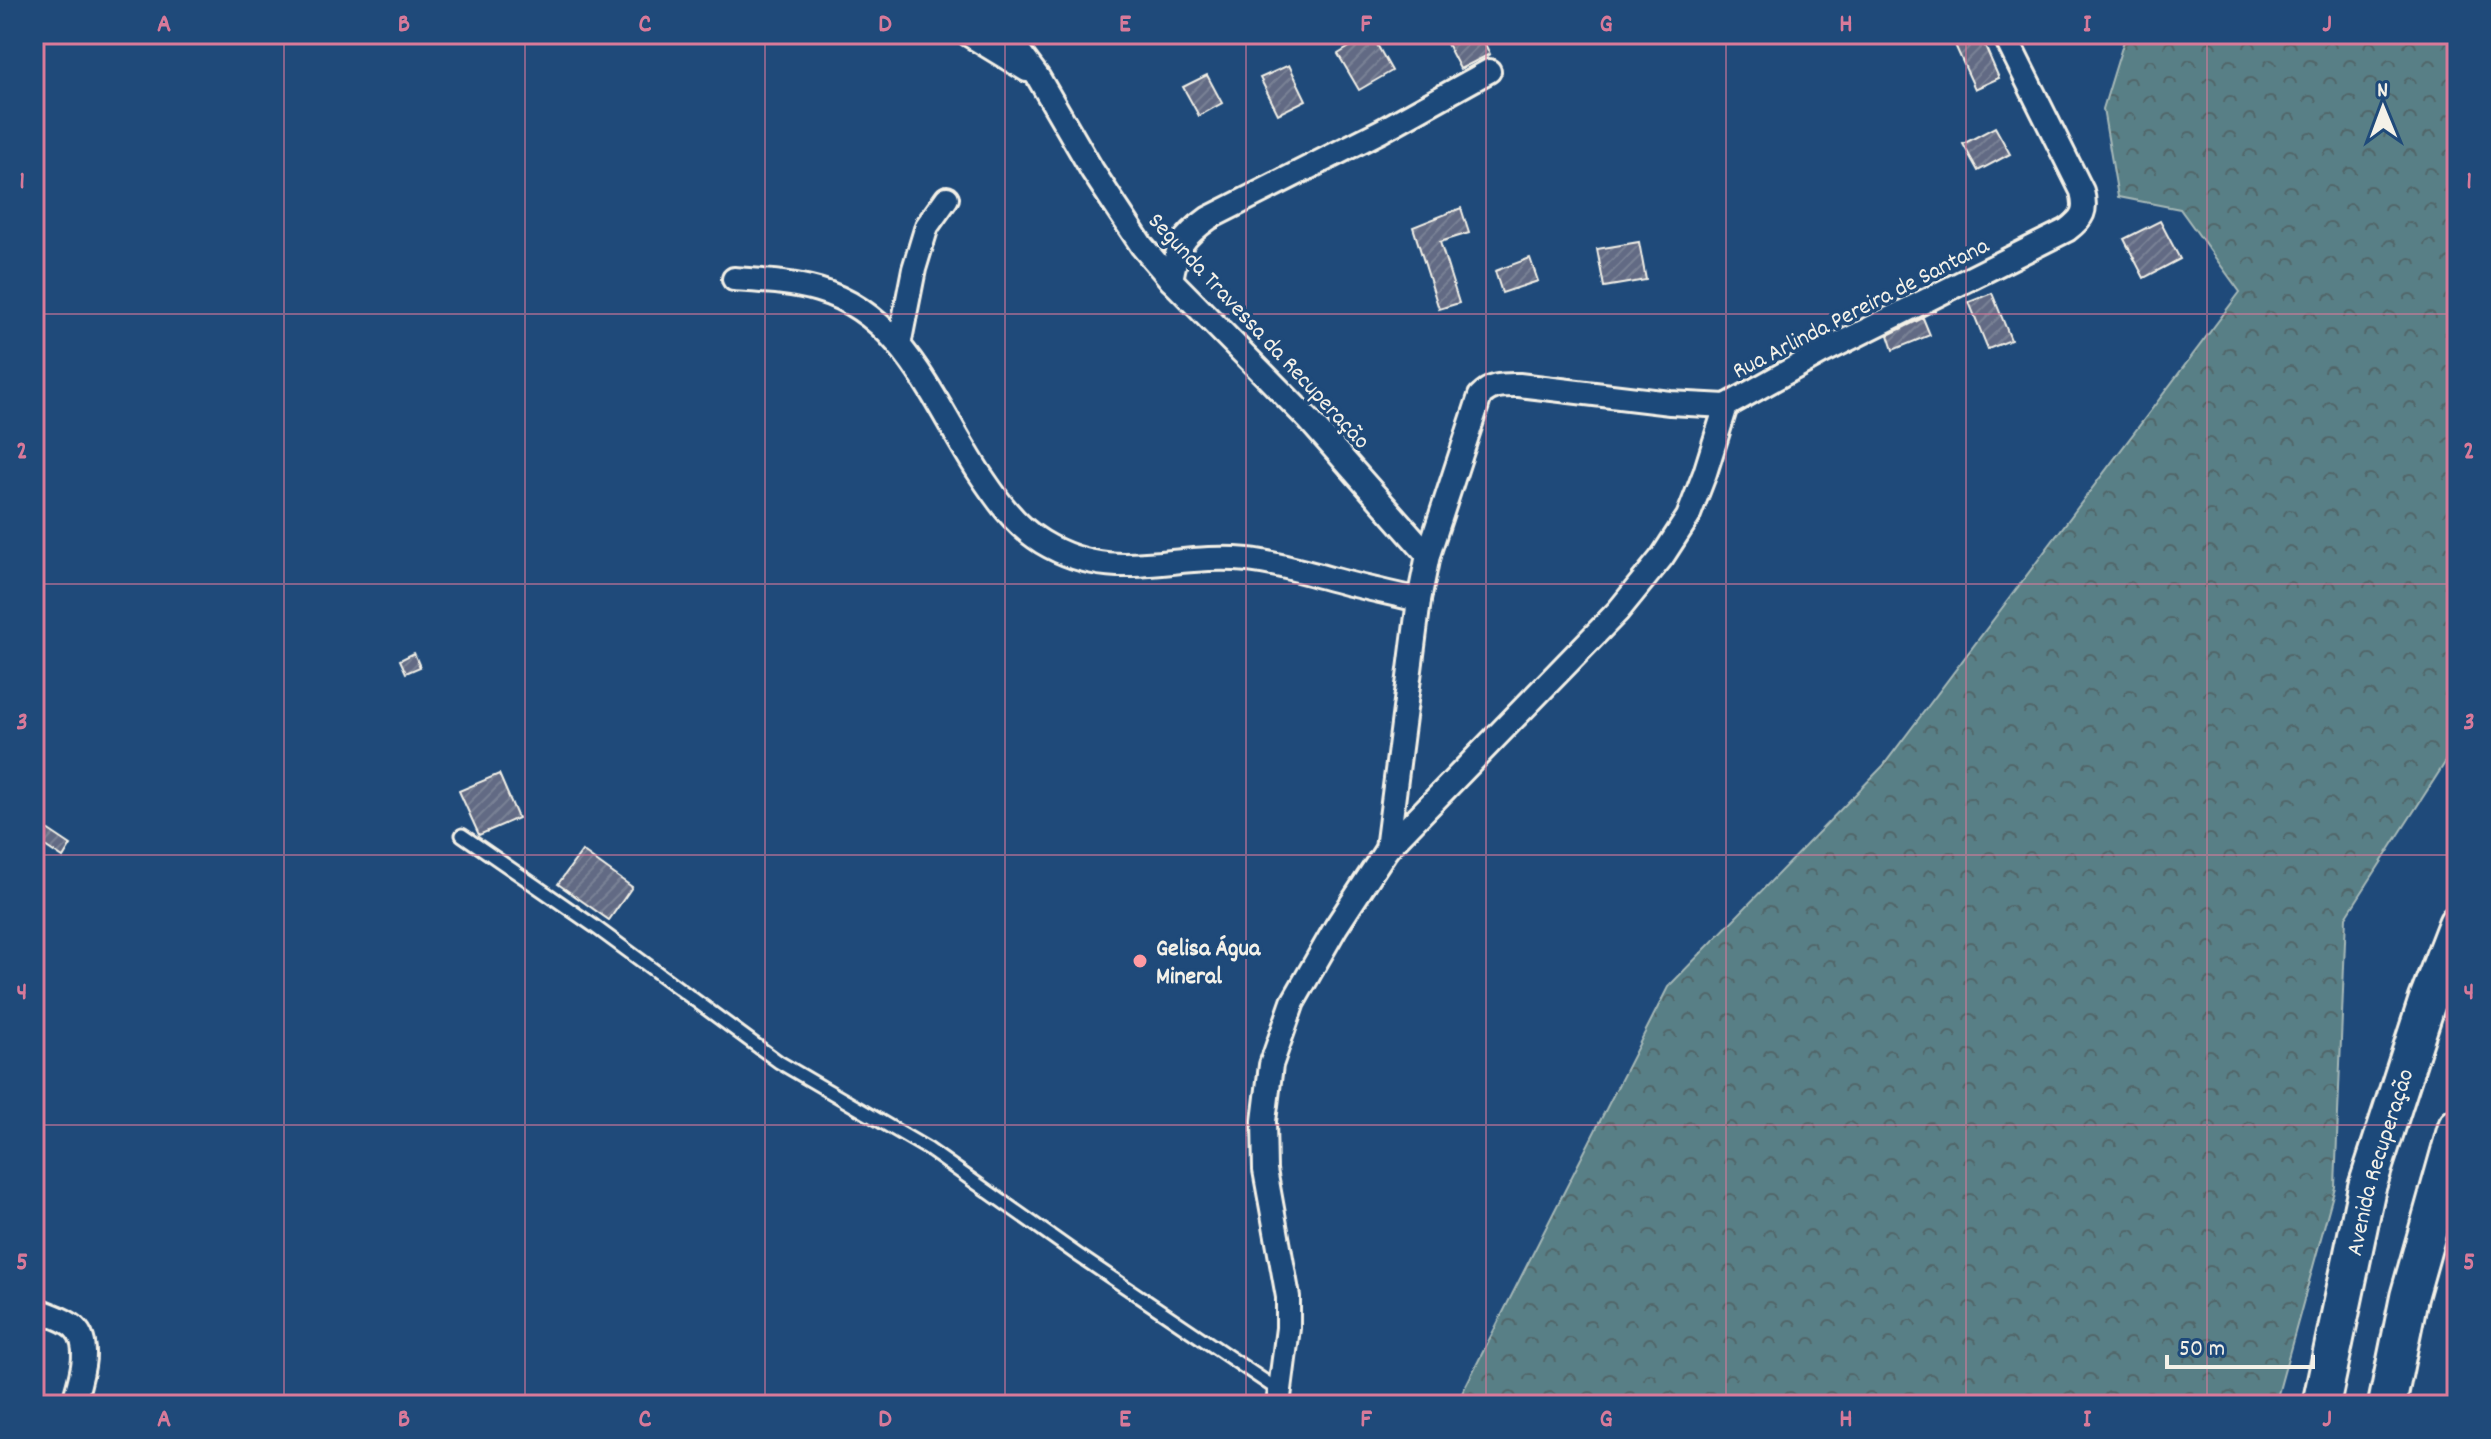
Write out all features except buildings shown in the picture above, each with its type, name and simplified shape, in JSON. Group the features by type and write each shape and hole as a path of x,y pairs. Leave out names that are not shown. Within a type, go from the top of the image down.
{"highway":[{"name":"Avenida Recuperação","path":"2321,1405 2367,1187 2428,999 2457,924"},
{"path":"2387,1405 2409,1297 2457,1127"}],"street":[{"name":"Segunda Travessa da Recuperação","path":"968,34 1038,77 1126,225 1171,280 1308,419 1428,555"},
{"path":"1006,34 1038,77"},
{"name":"Rua Arlinda Pereira de Santana","path":"1428,555 1471,421 1480,396 1487,389 1498,385 1519,385 1670,403 1726,406 1821,353 2067,230 2082,219 2085,205 2082,191 2004,34"},
{"path":"1171,280 1179,244 1209,218 1381,131 1489,71"},
{"path":"899,345 914,269 927,226 947,198"},
{"path":"734,279 786,283 820,290 854,306 888,330 913,361 955,434 997,499 1019,526 1074,558 1127,567 1184,560 1253,560 1419,600"},
{"path":"1280,1398 1288,1328 1288,1297 1265,1170 1264,1121 1271,1065 1293,1002 1336,927 1387,849 1618,611 1662,557 1688,517 1726,406"},
{"path":"1387,849 1419,600 1428,555"},
{"path":"34,1308 73,1326 82,1338 82,1368 73,1405"}],"lane":[{"path":"462,835 594,926 779,1062 928,1149 1280,1398"}],"green space":[{"path":"2126,34 2457,34 2457,744 2346,917 2335,1187 2275,1405 1456,1405 1668,987 1883,766 2240,292 2180,209 2118,197 2103,109"}],"place":[{"name":"Gelisa Água Mineral","path":"1140,961"}]}
